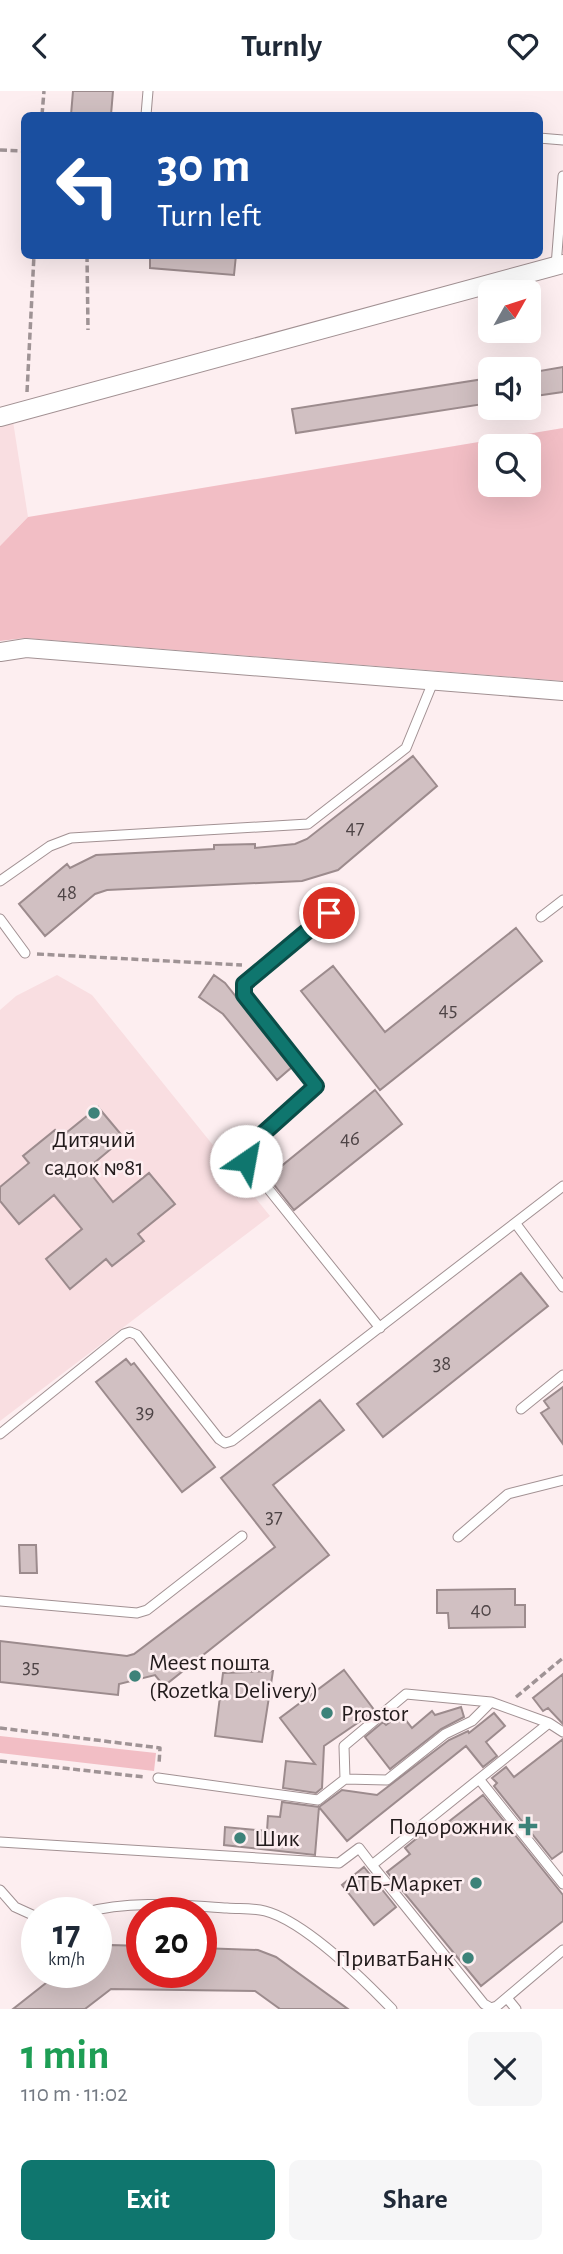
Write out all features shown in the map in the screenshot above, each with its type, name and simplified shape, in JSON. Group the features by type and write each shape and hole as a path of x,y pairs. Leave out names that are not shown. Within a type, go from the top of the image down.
{"street":[{"path":"0,417 560,265"},
{"path":"0,652 26,648 563,691"}],"lane":[{"path":"146,112 148,91"},
{"path":"543,138 563,140"},
{"path":"560,265 563,176"},
{"path":"0,881 50,846 71,838 308,824 406,748 433,682"},
{"path":"541,917 563,899"},
{"path":"329,913 244,984 244,995 316,1086 247,1148 244,1154 246,1161 380,1328"},
{"path":"0,919 25,953"},
{"path":"0,1434 124,1334 131,1332 137,1335 225,1443 380,1328 563,1186"},
{"path":"516,1224 563,1287"},
{"path":"521,1409 563,1375"},
{"path":"458,1537 509,1494 563,1480"},
{"path":"0,1601 137,1613 148,1610 242,1536"},
{"path":"345,1779 344,1747 406,1694 491,1702 549,1723 563,1732"},
{"path":"159,1778 318,1800 345,1779 387,1780 445,1734 472,1721 491,1702"},
{"path":"372,1864 549,1723"},
{"path":"479,1779 563,1884"},
{"path":"0,1842 339,1863 359,1848 484,2004 491,2008 507,1998 563,1950"},
{"path":"0,1890 15,1907 21,1910"},
{"path":"112,1906 159,1905 266,1911 310,1936 360,1975 392,2009"},
{"path":"507,1998 516,2009"}],"path":[{"path":"43,112 44,91"},
{"path":"0,150 21,151"},
{"path":"26,411 34,259"},
{"path":"87,259 88,330"},
{"path":"25,953 265,966"},
{"path":"505,1706 563,1658"},
{"path":"0,1728 160,1748 159,1778 0,1761"}],"shaded area":[{"path":"12,415 28,517 0,546 0,417"},
{"path":"563,428 563,681 25,638 0,641 0,546 28,517 478,442 478,497 541,497 541,434 527,434"},
{"name":"Дитячий садок №81","path":"57,975 92,995 270,1216 0,1421 0,1010 16,996"},
{"path":"0,1736 156,1753 154,1771 0,1753"}],"building":[{"path":"73,91 113,91 111,112 71,112"},
{"path":"150,259 236,259 234,275 150,268"},
{"path":"563,367 563,392 541,395 541,371"},
{"path":"478,380 478,405 296,433 292,409"},
{"path":"413,756 437,786 338,870 302,881 107,890 95,894 45,936 19,904 67,864 70,868 96,855 214,849 214,845 255,844 255,848 295,844 307,839"},
{"path":"516,928 542,961 380,1090 301,991 333,966 385,1032"},
{"path":"214,975 225,983 292,1067 277,1080 223,1014 199,997"},
{"path":"375,1090 402,1124 294,1210 268,1177"},
{"path":"98,1107 124,1138 87,1169 113,1202 149,1173 175,1204 138,1234 144,1241 112,1266 106,1259 70,1289 46,1259 82,1229 54,1195 19,1224 0,1201 0,1187 29,1163 23,1156 55,1130 61,1137"},
{"path":"521,1273 548,1306 383,1437 357,1404"},
{"path":"126,1359 131,1365 134,1363 215,1467 182,1492 96,1382"},
{"path":"563,1387 563,1444 541,1413 549,1408 544,1401"},
{"path":"320,1400 344,1430 273,1485 329,1555 164,1686 155,1675 119,1684 118,1695 0,1682 0,1641 127,1656 134,1654 275,1547 221,1478"},
{"path":"19,1545 36,1545 37,1573 20,1573"},
{"path":"515,1589 515,1605 525,1605 525,1627 449,1628 448,1613 437,1613 437,1590"},
{"name":"Prostor","path":"344,1670 375,1711 324,1746 322,1788 316,1793 283,1788 286,1761 315,1764 280,1718"},
{"path":"273,1671 262,1742 215,1736 223,1673"},
{"path":"563,1674 563,1724 548,1708 543,1711 533,1698"},
{"path":"461,1707 464,1717 441,1729 390,1769 365,1737 383,1722 386,1725 401,1714 412,1728 432,1711 435,1715"},
{"path":"494,1713 505,1726 486,1742 497,1756 483,1767 466,1746 347,1841 319,1807 342,1790 377,1795 449,1740 468,1731 469,1733"},
{"path":"563,1739 563,1851 552,1859 494,1786 497,1783 492,1778 506,1767 514,1777"},
{"name":"АТБ-Маркет","path":"483,1795 563,1895 563,1921 481,1986 387,1872 410,1854 405,1848 433,1825 438,1830"},
{"path":"282,1802 319,1807 315,1855 224,1845 225,1827 267,1831 268,1816 280,1817"},
{"path":"364,1867 396,1907 374,1925 342,1885"},
{"path":"112,1945 126,1945 126,1988 217,1988 217,1949 258,1950 276,1957 348,2009 280,2009 255,1991 111,1989 85,2009 13,2009 40,1988 112,1988"}],"place":[{"name":"Дитячий садок №81","path":"94,1113"},
{"name":"Meest пошта (Rozetka Delivery)","path":"135,1676"},
{"name":"Prostor","path":"327,1713"},
{"name":"Подорожник","path":"528,1826"},
{"name":"Шик","path":"240,1838"},
{"name":"АТБ-Маркет","path":"476,1883"},
{"name":"ПриватБанк","path":"468,1958"}],"route":[{"path":"246,1161 244,1154 247,1148 313,1092 316,1086 314,1079 244,995 244,984 329,913"}]}
